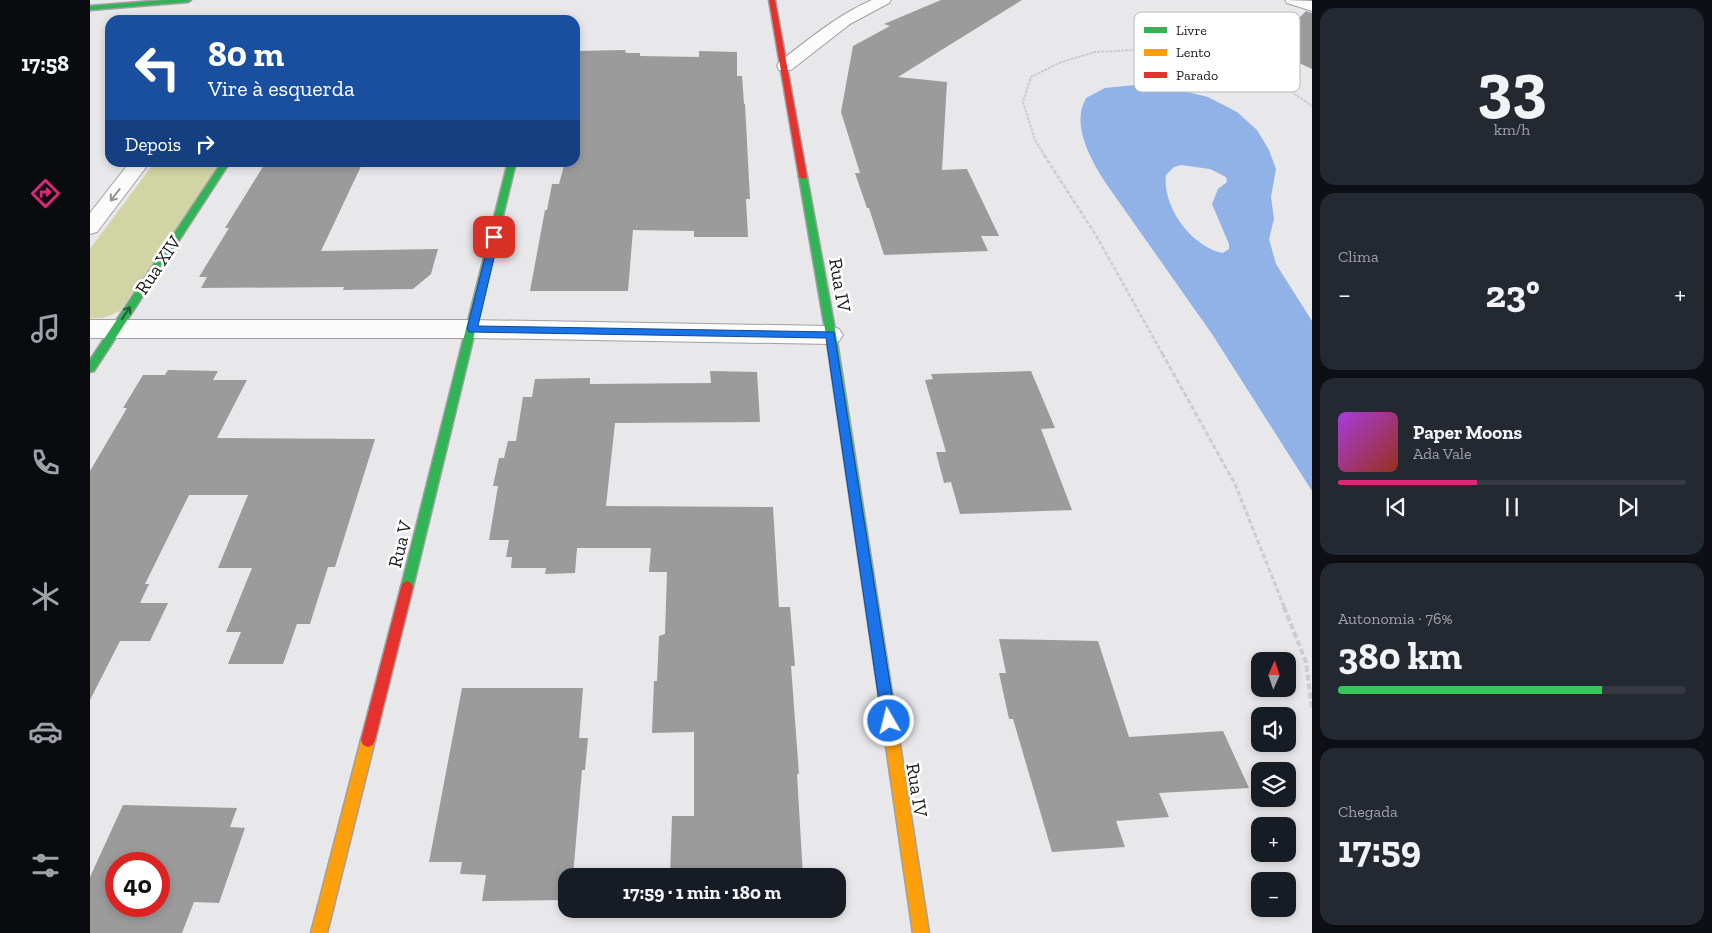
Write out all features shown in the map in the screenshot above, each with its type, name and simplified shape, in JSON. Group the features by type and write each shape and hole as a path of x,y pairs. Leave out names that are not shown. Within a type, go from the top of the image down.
{"street":[{"path":"90,8 188,0"},
{"name":"Rua IV","path":"772,0 831,335 921,933"},
{"path":"785,66 834,28 871,5 884,0"},
{"path":"1292,0 1312,6"},
{"path":"90,227 137,167"},
{"name":"Rua XIV","path":"90,368 223,167"},
{"name":"Rua V","path":"319,933 472,329 511,167"},
{"path":"90,329 472,329 831,335"}],"path":[{"path":"1134,50 1095,52 1059,63 1031,77 1023,102 1035,140 1097,237 1235,484 1306,662 1312,709"},
{"path":"1291,92 1312,106"}],"green space":[{"path":"151,167 218,167 120,311 103,318 90,318 90,249"}],"water":[{"path":"1134,85 1134,92 1187,92 1208,97 1237,112 1257,130 1269,150 1276,169 1271,197 1274,219 1269,239 1276,264 1312,321 1312,491 1212,334 1095,165 1082,134 1081,111 1086,98 1105,88","holes":["1181,165 1210,169 1226,177 1227,182 1218,189 1212,204 1229,244 1229,249 1223,253 1200,243 1181,224 1169,200 1166,175 1174,167"]}],"building":[{"path":"941,0 1022,0 898,77 947,82 942,170 967,169 999,236 981,236 988,251 884,255 869,208 867,208 855,173 860,173 841,112 853,46 890,26 884,24"},
{"path":"1306,11 1312,13 1312,69 1300,63 1300,17"},
{"path":"625,50 626,53 640,53 640,56 699,57 699,51 737,52 737,76 742,76 745,104 750,199 746,199 748,237 694,237 694,231 633,230 628,291 530,291 545,210 547,210 552,184 559,184 564,167 580,167 580,51"},
{"path":"263,167 361,167 321,251 438,249 431,274 413,289 343,290 344,287 201,288 207,277 199,277 229,228 225,228"},
{"path":"168,370 218,371 213,380 247,380 217,438 375,439 335,567 328,567 310,624 297,624 283,664 228,664 241,632 226,632 252,568 218,568 248,495 189,495 145,584 149,584 140,603 168,603 150,641 120,641 90,700 90,471 127,408 123,408 143,375 165,375"},
{"path":"710,371 757,372 760,422 615,423 606,506 773,507 779,607 790,607 795,666 791,666 799,774 797,774 803,868 670,868 672,816 694,816 694,732 652,733 654,681 657,681 659,636 665,634 667,572 649,572 651,548 577,548 575,573 545,574 546,568 511,568 512,557 506,557 509,540 489,540 498,486 493,486 499,458 504,458 508,441 516,441 523,397 532,397 535,379 590,378 590,384 711,383"},
{"path":"1031,371 1055,428 1041,429 1072,510 960,514 951,482 944,483 936,452 946,452 925,380 933,379 931,374"},
{"path":"999,639 1098,641 1129,737 1223,731 1249,788 1159,793 1169,817 1116,821 1125,847 1052,852 1013,719 1009,719 999,673 1006,673"},
{"path":"462,688 583,688 579,738 588,738 585,770 582,770 574,868 558,868 558,900 482,901 486,875 460,874 462,862 429,862"},
{"path":"123,805 237,808 230,827 245,828 219,903 194,902 182,933 90,933 90,877"}],"traffic: fast":[{"path":"90,8 188,0"},
{"path":"90,368 223,167"},
{"path":"407,587 511,167"},
{"path":"803,177 831,335 890,725"}],"traffic: slow":[{"path":"890,725 921,933"},
{"path":"319,933 368,740"}],"traffic: jam":[{"path":"772,0 803,177"},
{"path":"368,740 407,587"}],"route":[{"path":"494,237 472,329 831,335 889,721"}]}
